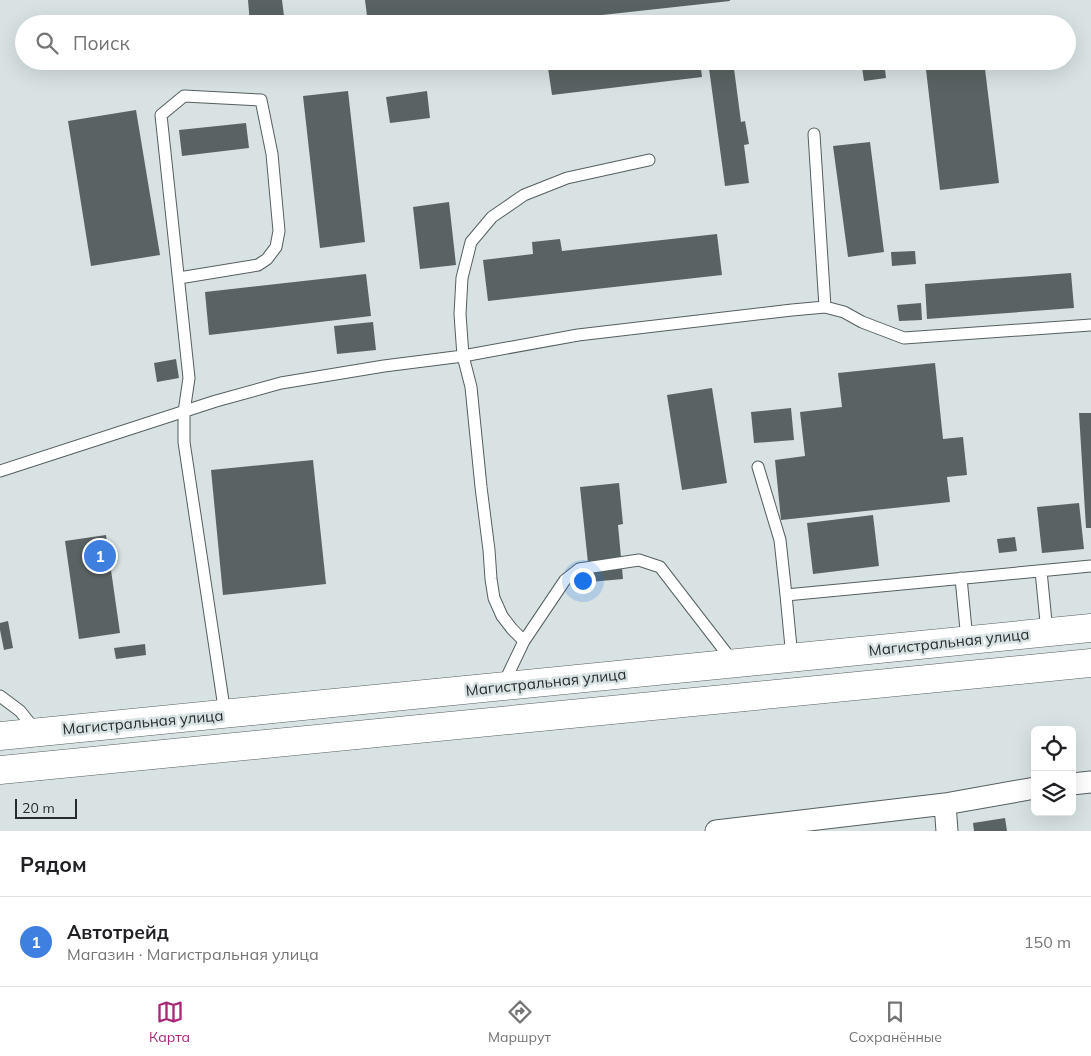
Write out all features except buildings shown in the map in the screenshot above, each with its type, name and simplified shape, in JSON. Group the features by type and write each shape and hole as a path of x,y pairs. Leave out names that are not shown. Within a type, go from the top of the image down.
{"main road":[{"name":"Магистральная улица","path":"0,736 1091,628"},
{"path":"0,770 1091,663"}],"street":[{"path":"1076,784 1091,782"},
{"path":"716,831 945,804 1031,789"},
{"path":"945,804 947,831"}],"lane":[{"path":"179,278 258,265 267,259 276,247 279,231 272,154 261,100 184,96 161,115 189,378 184,412 184,442 225,714"},
{"path":"814,134 825,307"},
{"path":"524,641 502,616 494,598 490,579 489,550 471,387 462,356 460,314 462,278 471,242 492,217 524,195 567,178 648,160"},
{"path":"0,471 216,401 282,383 384,366 462,356 578,335 825,307 844,312 862,322 904,338 1091,325"},
{"path":"758,467 780,540 792,658"},
{"path":"502,687 524,641 565,580 579,569 639,560 660,566 734,664"},
{"path":"786,595 1091,566"},
{"path":"1041,571 1047,632"},
{"path":"960,578 967,640"},
{"path":"0,696 20,711 37,732"}],"place":[{"name":"Автотрейд","path":"100,556"}]}
